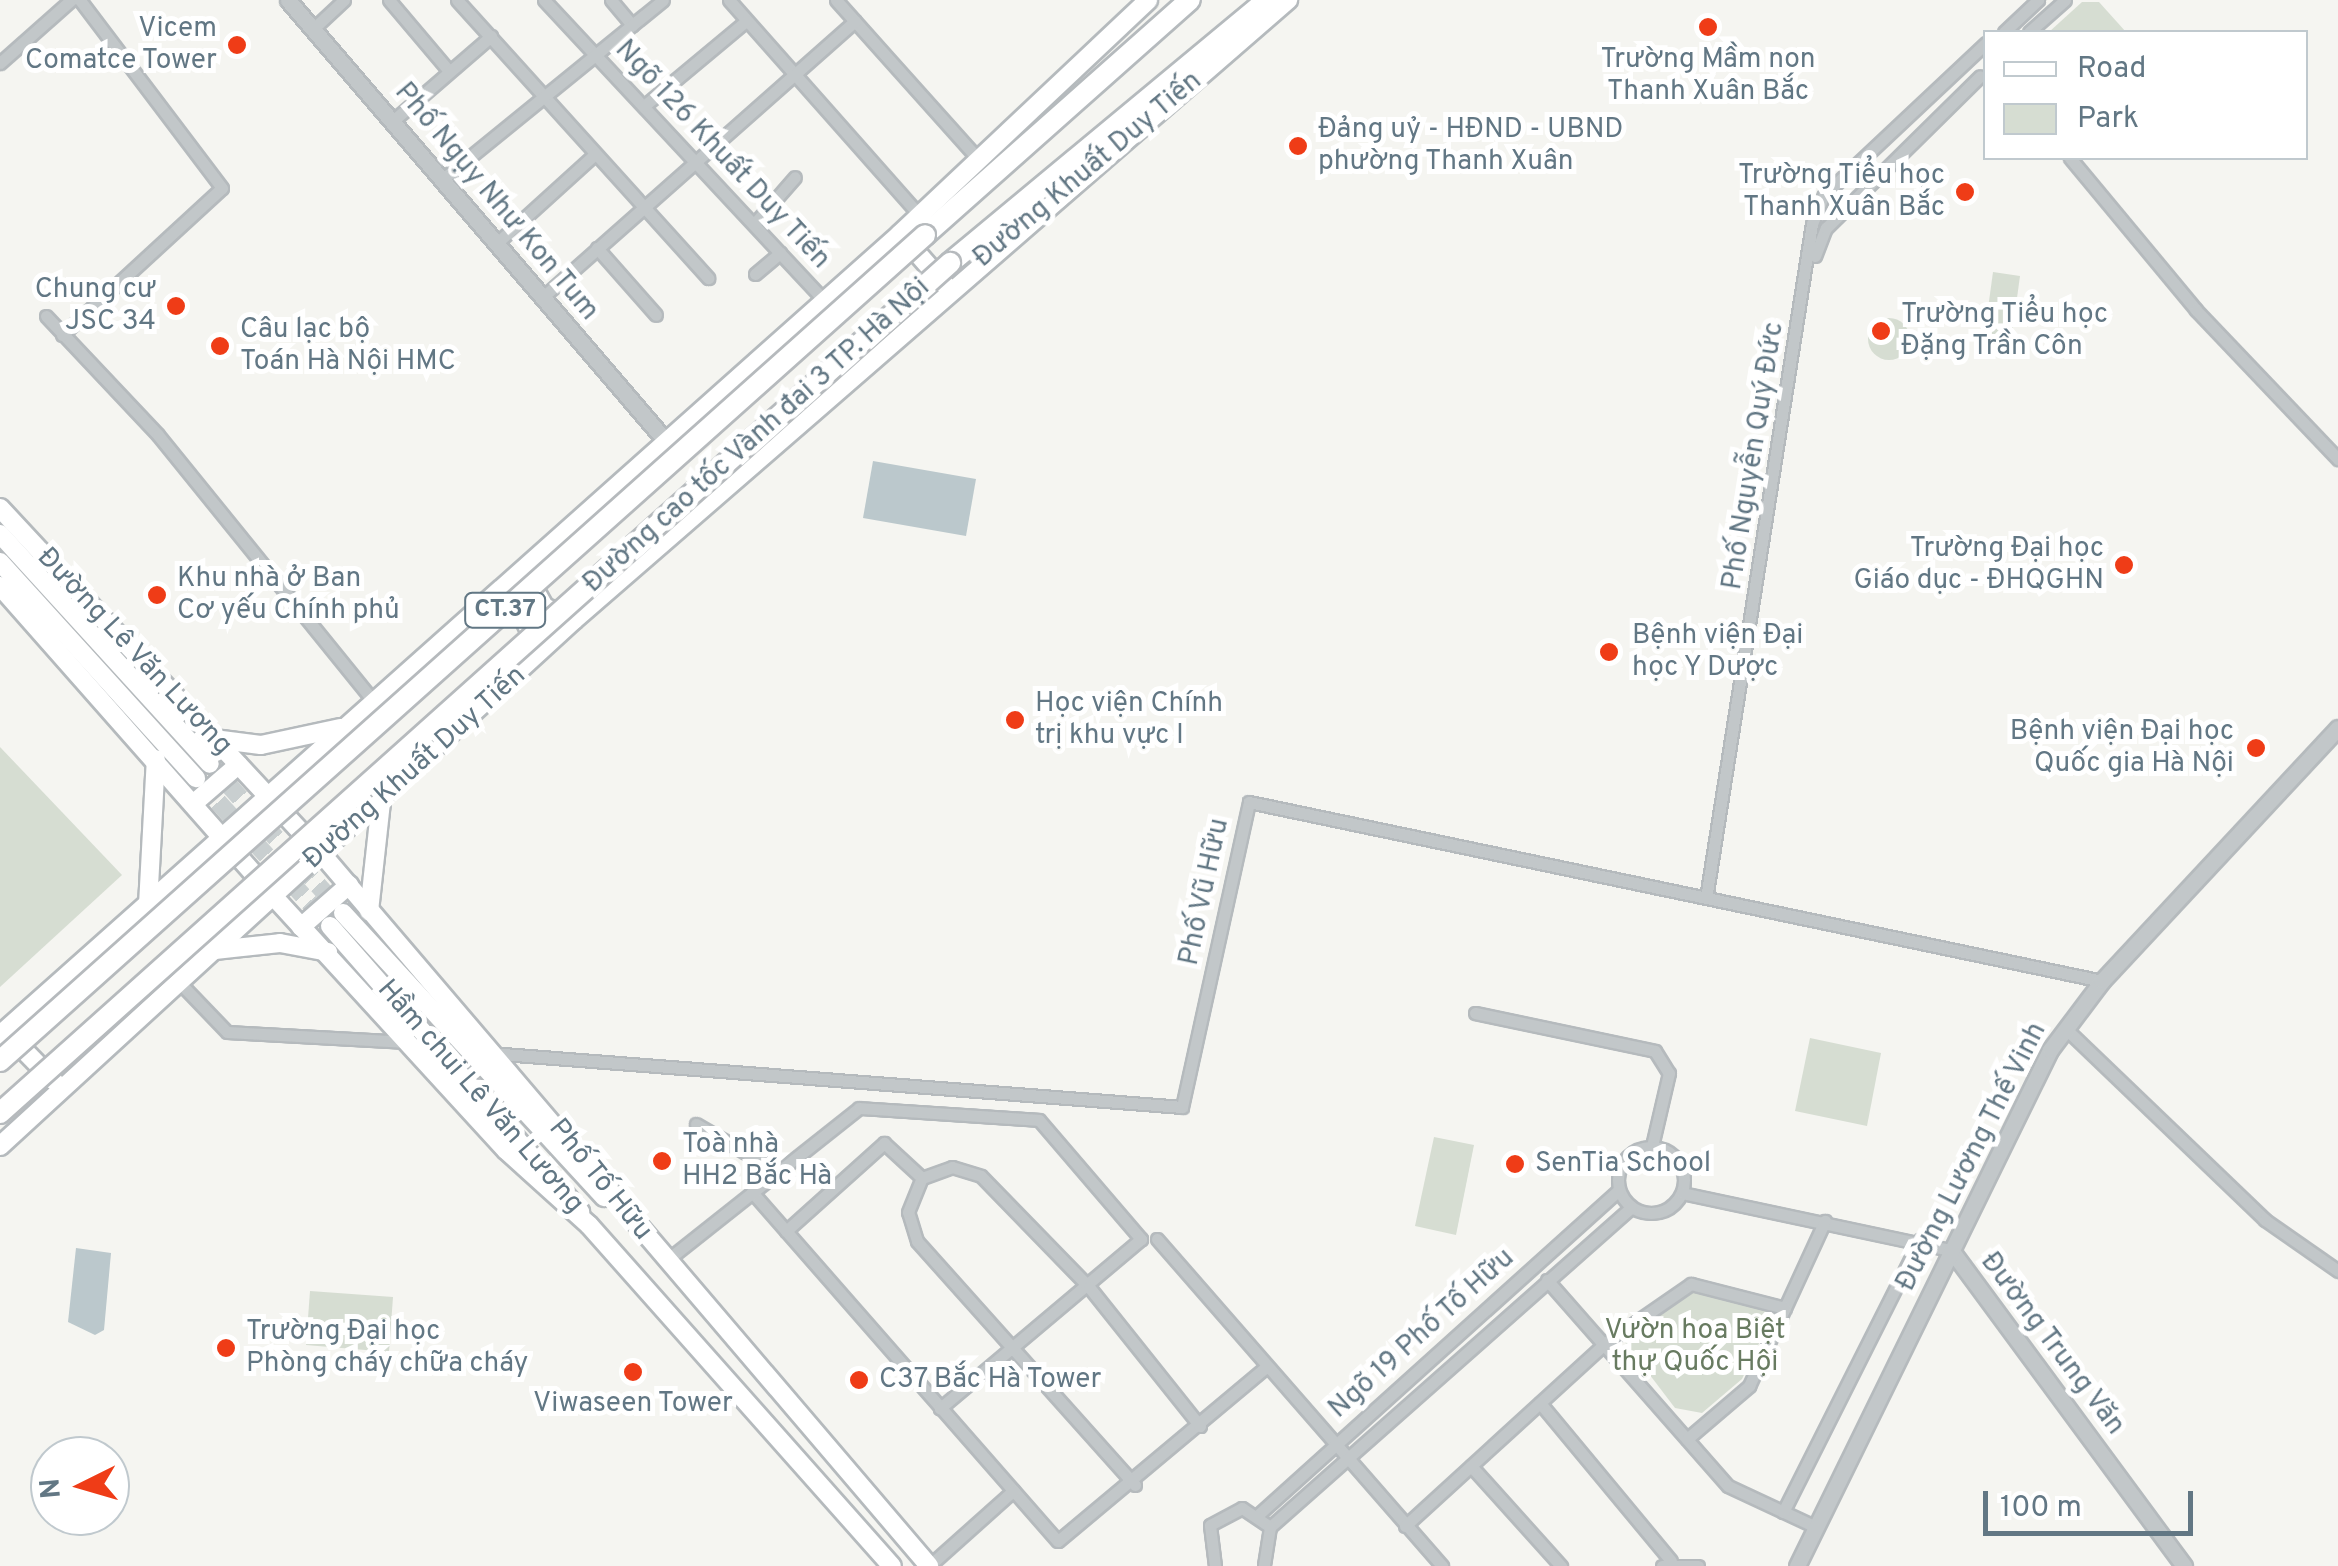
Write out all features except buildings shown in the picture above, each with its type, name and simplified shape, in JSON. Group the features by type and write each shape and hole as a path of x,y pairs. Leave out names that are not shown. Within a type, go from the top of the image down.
{"highway":[{"path":"922,225 1170,0"},
{"name":"Đường cao tốc Vành đai 3 TP. Hà Nội","path":"0,1062 922,225 1190,0"},
{"name":"Đường cao tốc Vành đai 3 TP. Hà Nội","path":"0,1113 1247,0"},
{"path":"950,263 1266,0"},
{"path":"0,1130 248,888"},
{"path":"2,1039 84,983"}],"main road":[{"path":"60,1088 2,1039 525,560 900,234 922,225 978,160 1148,0"},
{"name":"Đường Khuất Duy Tiến","path":"0,1146 275,898 382,793 947,288 1288,0"},
{"path":"900,234 947,288"},
{"name":"Đường Lê Văn Lương","path":"0,508 208,738 269,795"},
{"path":"0,534 203,771 0,562"},
{"path":"525,560 535,597 574,620"},
{"name":"Đường Lê Văn Lương","path":"0,586 222,838"},
{"path":"490,593 522,612 540,654"},
{"path":"208,738 244,746 341,728"},
{"path":"148,904 156,759"},
{"path":"193,804 238,764"},
{"path":"369,911 382,793"},
{"name":"Phố Tố Hữu","path":"269,795 349,885 616,1206 929,1566"},
{"name":"Phố Tố Hữu","path":"222,838 412,1042 506,1150 589,1225 892,1566"},
{"path":"301,926 349,885"},
{"name":"Hầm chui Lê Văn Lương","path":"589,1225 337,919 616,1206"},
{"path":"215,950 280,943 328,952"}],"street":[{"path":"0,63 71,0"},
{"path":"62,336 222,188 80,0"},
{"name":"Phố Ngụy Như Kon Tum","path":"288,0 394,119 664,439"},
{"path":"314,28 344,0"},
{"path":"389,0 449,72"},
{"path":"457,0 708,278"},
{"name":"Ngõ 126 Khuất Duy Tiến","path":"544,0 824,300"},
{"path":"611,0 632,25"},
{"path":"444,178 664,0"},
{"path":"729,0 922,225"},
{"path":"836,0 978,160"},
{"path":"2006,30 2038,0"},
{"path":"2031,30 2065,0"},
{"path":"644,106 746,20"},
{"path":"544,296 855,21"},
{"path":"394,119 491,36"},
{"path":"1826,228 1812,224 1824,195 1983,47"},
{"path":"1969,63 1983,77"},
{"name":"Phố Nguyễn Quý Đức","path":"1811,264 1826,228 1983,77"},
{"path":"498,242 596,154"},
{"path":"2072,160 2196,310 2338,459"},
{"path":"754,224 795,177"},
{"name":"Phố Nguyễn Quý Đức","path":"1707,892 1811,264 1812,224"},
{"path":"597,248 656,315"},
{"path":"754,274 780,253"},
{"path":"46,316 158,435 370,698"},
{"name":"Đường Lương Thế Vinh","path":"1797,1566 1951,1250 2065,1028 2102,980 2338,728"},
{"name":"Phố Vũ Hữu","path":"490,1053 1182,1107 1249,802 1707,892 2102,980"},
{"path":"180,982 227,1032 412,1042"},
{"path":"1475,1013 1656,1051 1668,1073 1652,1146 1620,1165 1619,1190 1631,1208 1656,1214 1682,1193 1920,1240 1951,1250"},
{"path":"2065,1028 2265,1220 2335,1264"},
{"path":"666,1261 847,1114 876,1105 1039,1120 1141,1240 940,1408"},
{"path":"696,1124 775,1170"},
{"path":"786,1231 884,1143 922,1178"},
{"path":"1652,1146 1682,1167 1682,1193"},
{"path":"1135,1485 917,1241 908,1212 922,1178 952,1167 981,1176 1089,1287 1200,1426"},
{"name":"Ngõ 19 Phố Tố Hữu","path":"1258,1514 1619,1190"},
{"path":"752,1192 1058,1541 1135,1485 1265,1368"},
{"name":"Ngõ 19 Phố Tố Hữu","path":"1270,1527 1631,1208"},
{"path":"1687,1440 1749,1386 1826,1221"},
{"path":"1157,1239 1265,1368 1442,1566"},
{"path":"1783,1512 1920,1240"},
{"name":"Đường Trung Văn","path":"1951,1250 2184,1566"},
{"path":"1547,1280 1728,1486 1816,1527"},
{"path":"1406,1526 1604,1344 1691,1284 1785,1308"},
{"path":"1540,1403 1666,1564 1698,1566"},
{"path":"1471,1466 1561,1566"},
{"path":"929,1566 1013,1491"},
{"path":"1208,1563 1216,1518 1233,1509 1258,1514 1270,1527 1264,1566"}],"green space":[{"path":"2082,2 2099,2 2124,30 2051,30"},
{"path":"1993,272 2020,276 2010,349 1983,345"},
{"path":"1889,318 1904,324 1910,339 1904,354 1889,360 1874,354 1868,339 1874,324"},
{"path":"0,747 122,875 0,987"},
{"path":"1810,1038 1881,1053 1867,1126 1795,1111"},
{"path":"1434,1137 1474,1145 1456,1235 1415,1226"},
{"name":"Vườn hoa Biệt thự Quốc Hội","path":"1691,1284 1774,1312 1742,1379 1702,1413 1675,1408 1624,1341 1624,1330"},
{"path":"310,1291 393,1297 389,1352 306,1345"}],"shaded area":[{"path":"873,461 976,479 966,536 863,518"},
{"path":"76,1248 111,1253 104,1330 95,1335 68,1322"}],"tunnel":[{"path":"210,764 339,909"},
{"path":"200,782 327,922"}],"place":[{"name":"Trường Mầm non Thanh Xuân Bắc","path":"1708,27"},
{"name":"Vicem Comatce Tower","path":"237,45"},
{"name":"Đảng uỷ - HĐND - UBND phường Thanh Xuân","path":"1298,146"},
{"name":"Trường Tiểu học Thanh Xuân Bắc","path":"1965,192"},
{"name":"Chung cư JSC 34","path":"176,306"},
{"name":"Trường Tiểu học Đặng Trần Côn","path":"1881,331"},
{"name":"Câu lạc bộ Toán Hà Nội HMC","path":"220,346"},
{"name":"Trường Đại học Giáo dục - ĐHQGHN","path":"2124,565"},
{"name":"Khu nhà ở Ban Cơ yếu Chính phủ","path":"157,595"},
{"name":"Bệnh viện Đại học Y Dược","path":"1609,652"},
{"name":"Học viện Chính trị khu vực I","path":"1015,720"},
{"name":"Bệnh viện Đại học Quốc gia Hà Nội","path":"2256,748"},
{"name":"Toà nhà HH2 Bắc Hà","path":"662,1161"},
{"name":"SenTia School","path":"1515,1164"},
{"name":"Trường Đại học Phòng cháy chữa cháy","path":"226,1348"},
{"name":"Viwaseen Tower","path":"633,1372"},
{"name":"C37 Bắc Hà Tower","path":"859,1380"}]}
